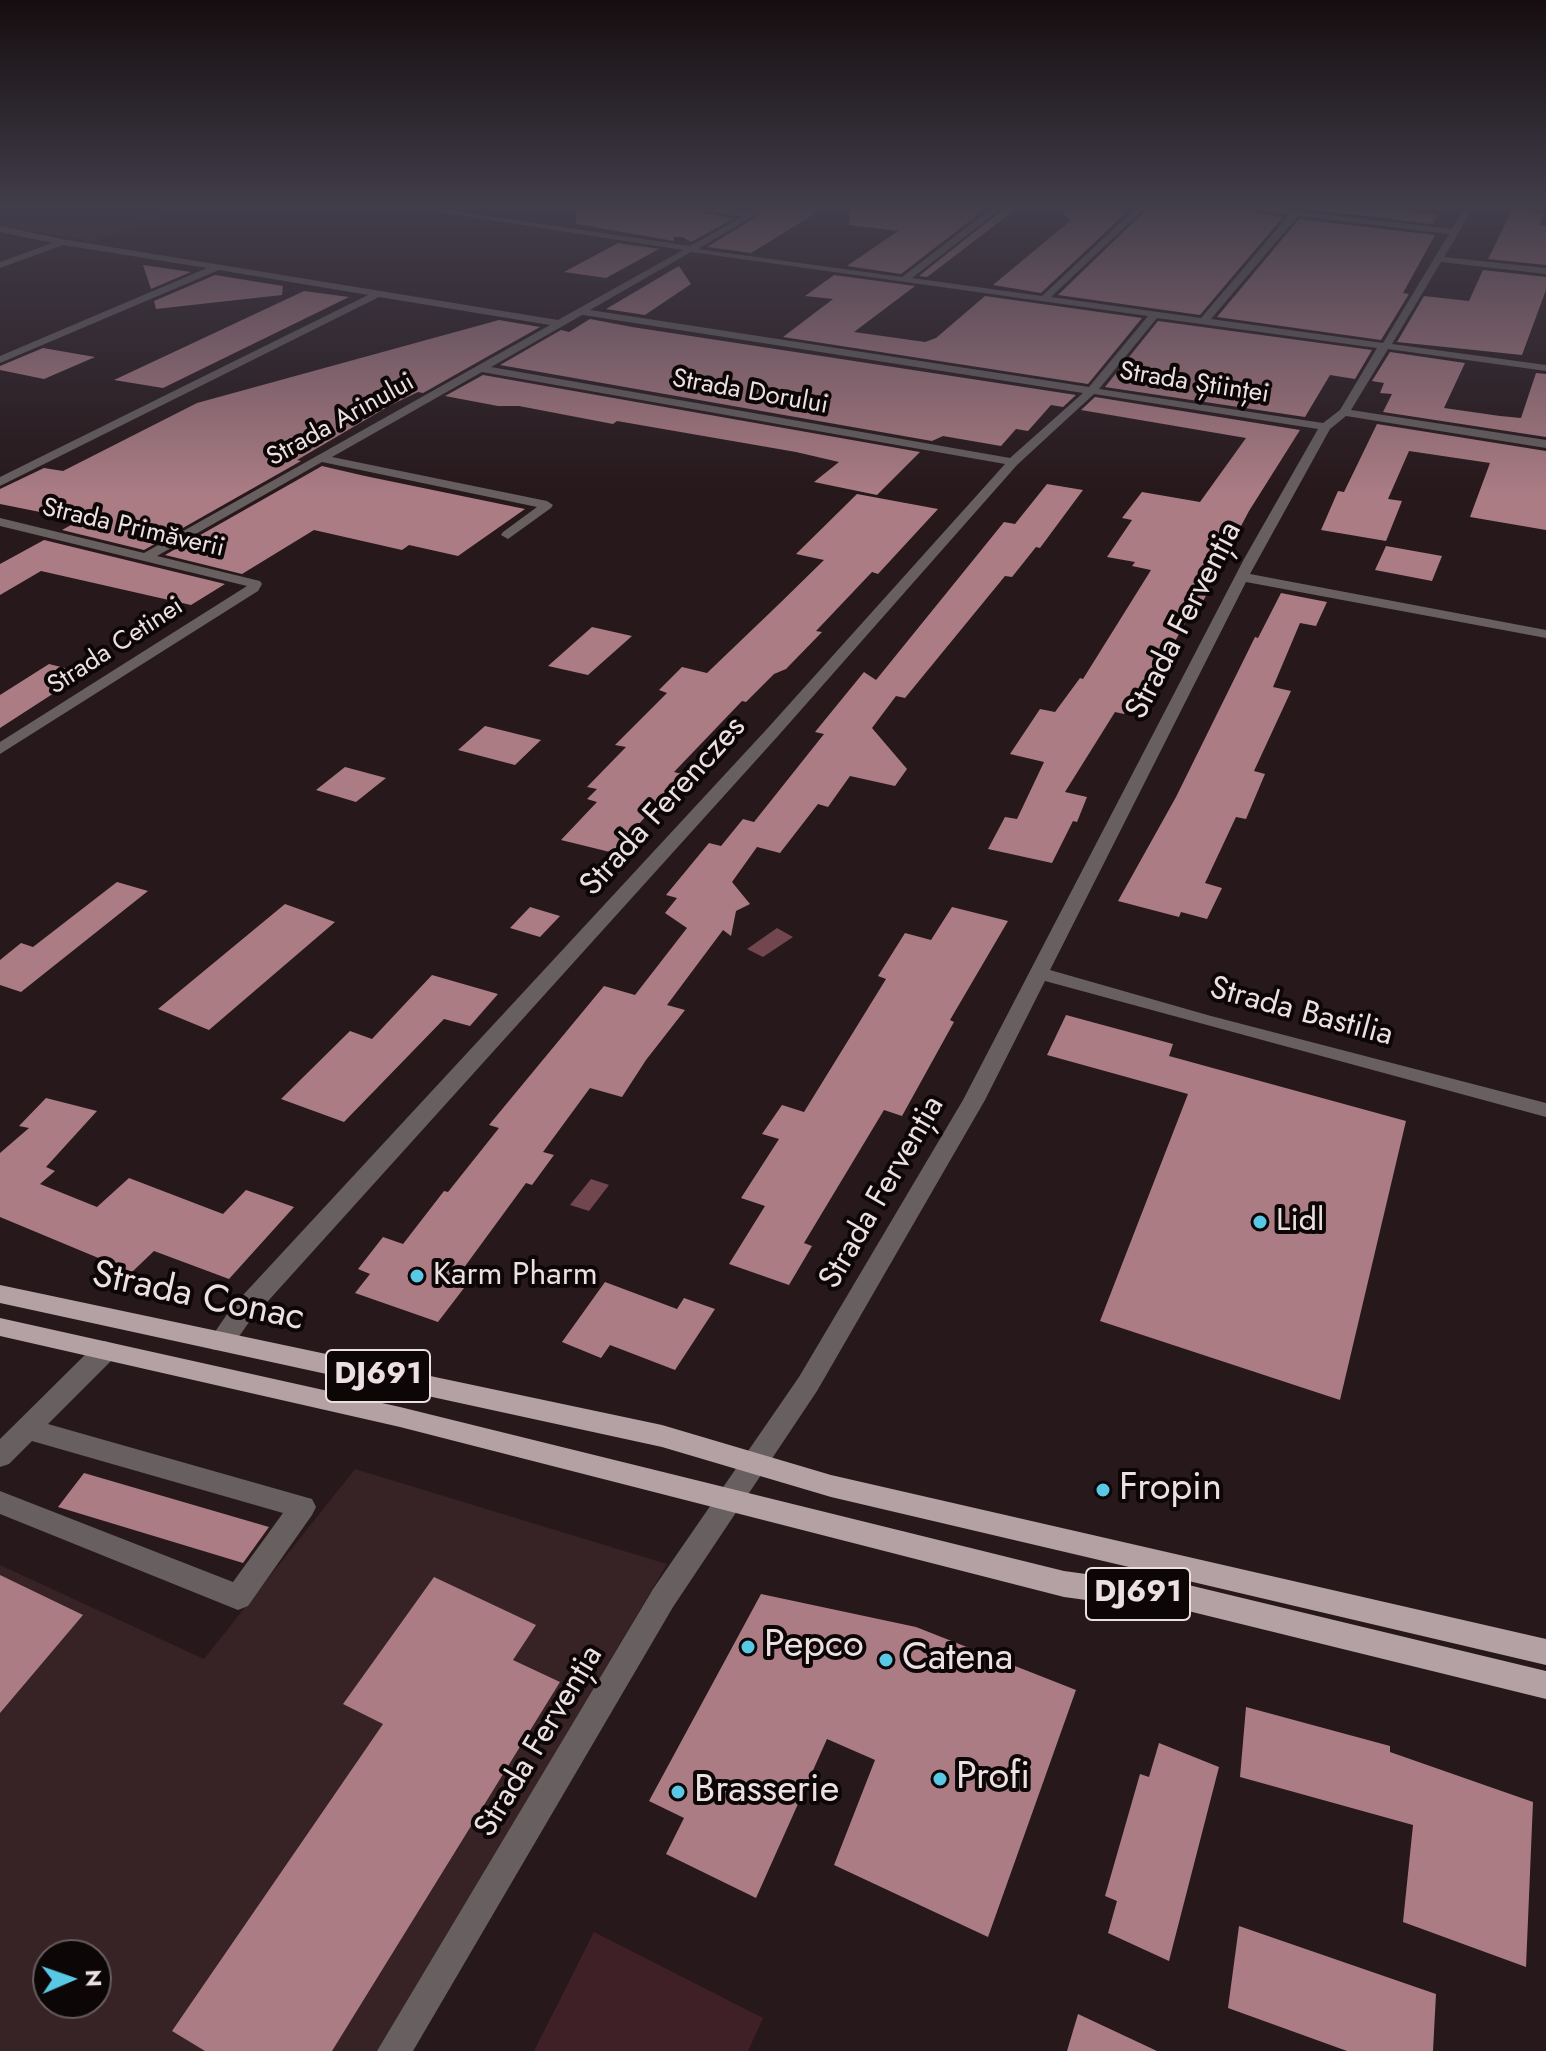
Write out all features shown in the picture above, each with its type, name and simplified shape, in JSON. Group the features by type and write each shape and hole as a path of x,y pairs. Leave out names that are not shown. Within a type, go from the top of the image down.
{"main road":[{"name":"Strada Conac","path":"0,1294 662,1436 754,1464"},
{"name":"Strada Conac","path":"0,1327 400,1417 644,1481 730,1499"},
{"name":"DJ691","path":"754,1464 848,1490 1546,1652"},
{"name":"DJ691","path":"730,1499 1064,1584 1176,1595 1546,1685"}],"street":[{"path":"0,360 135,303"},
{"path":"0,482 360,303"},
{"path":"432,303 559,323"},
{"name":"Strada Arinului","path":"148,556 599,303"},
{"path":"1063,303 1546,368"},
{"path":"1203,322 1219,303"},
{"name":"Strada Fervenția","path":"394,2051 663,1598 808,1384 958,1127 1041,974 1243,577 1325,427 1344,412 1413,303"},
{"name":"Strada Științei","path":"583,312 1325,427"},
{"name":"Strada Ferenczes","path":"220,1342 241,1314 751,756 1013,462 1092,390 1154,315"},
{"name":"Strada Dorului","path":"480,368 1013,462"},
{"path":"1344,412 1546,444"},
{"path":"319,458 547,505 508,535"},
{"name":"Strada Primăverii","path":"0,522 255,584"},
{"path":"0,540 23,527"},
{"path":"1243,577 1546,634"},
{"name":"Strada Cetinei","path":"0,749 255,584"},
{"name":"Strada Bastilia","path":"1041,974 1546,1110"},
{"path":"0,1456 105,1351"},
{"path":"0,1502 238,1597 303,1507 27,1429"}],"shaded area":[{"path":"777,928 793,937 763,957 747,949"},
{"path":"591,1179 609,1185 589,1211 570,1205"},
{"path":"355,1469 667,1564 379,2051 0,2051 0,1565 204,1659"},
{"path":"594,1932 763,2018 748,2051 534,2051"}],"building":[{"path":"154,303 213,303 156,309"},
{"path":"279,303 337,303 163,388 114,380"},
{"path":"617,303 663,303 645,315 606,309"},
{"path":"828,303 893,303 854,332 925,342 936,338 977,303 1033,303 1142,318 1088,384 783,337"},
{"path":"1113,303 1210,303 1200,315"},
{"path":"1229,303 1404,303 1381,340 1217,317"},
{"path":"1420,303 1541,303 1522,355 1397,342"},
{"path":"590,319 1076,395 1063,407 1051,405 1028,431 1016,429 1001,446 943,436 932,441 500,365 561,330 569,332"},
{"path":"499,320 540,327 423,393 418,392 389,406 297,460 301,461 144,550 62,530 80,520 0,504 0,489 44,468 63,471 197,403"},
{"path":"1158,321 1372,350 1355,379 1330,375 1305,417 1105,387"},
{"path":"43,348 95,357 44,379 0,370 0,366"},
{"path":"1390,352 1465,363 1444,408 1500,416 1521,418 1536,373 1546,374 1546,437 1383,412 1392,394 1380,393 1384,383 1372,381"},
{"path":"483,375 920,452 877,495 814,482 839,462 796,452 617,421 613,424 445,396"},
{"path":"1095,397 1300,430 1249,511 1202,603 1197,602 1137,709 1129,707 1124,714 1115,712 1065,792 1087,797 1077,822 1073,821 1052,863 988,849 1005,817 1017,819 1044,762 1010,754 1040,709 1055,712 1080,678 1083,679 1151,570 1132,566 1135,562 1107,557 1132,520 1122,518 1142,492 1200,502 1246,438 1081,410"},
{"path":"1377,424 1546,451 1546,530 1470,517 1490,463 1409,451 1388,499 1402,501 1386,541 1321,530 1338,491 1344,492"},
{"path":"322,466 525,509 458,556 409,545 402,550 314,530 242,574 165,555"},
{"path":"1047,484 1083,490 1040,548 1036,547 1012,577 1005,576 905,698 896,696 872,728 907,769 895,786 850,776 828,807 818,804 780,853 757,847 732,882 750,904 736,911 731,936 723,930 667,1005 685,1010 622,1097 590,1088 543,1152 554,1155 532,1185 526,1183 452,1284 464,1288 438,1322 355,1293 370,1274 358,1269 383,1237 403,1244 499,1128 489,1125 604,986 635,995 687,928 665,913 677,898 666,895 709,843 721,846 743,819 754,822 824,734 815,732 864,672 876,680 1004,522 1015,524"},
{"path":"857,494 938,509 878,574 872,572 816,631 822,632 786,669 774,674 746,702 742,701 674,772 682,774 614,853 561,840 597,802 587,799 597,789 587,787 626,747 615,745 667,693 659,690 682,667 707,673 824,560 796,554"},
{"path":"44,540 225,584 191,605 41,571 0,595 0,564"},
{"path":"1386,546 1442,556 1432,581 1375,570"},
{"path":"1281,593 1327,602 1316,626 1300,623 1273,687 1291,691 1254,771 1265,774 1246,819 1236,817 1205,883 1222,888 1207,919 1181,912 1179,917 1118,901 1176,797 1255,637 1258,638"},
{"path":"592,627 632,636 588,675 548,666"},
{"path":"49,664 85,673 0,728 0,695"},
{"path":"485,726 541,740 515,765 458,750"},
{"path":"345,767 386,778 356,802 316,790"},
{"path":"117,882 148,891 21,992 0,985 0,960 21,943 33,947"},
{"path":"285,904 335,922 209,1030 158,1009"},
{"path":"530,907 560,916 540,937 510,928"},
{"path":"952,907 1008,921 950,1020 954,1022 902,1116 884,1110 804,1243 812,1246 789,1285 729,1264 765,1206 741,1198 779,1139 762,1134 782,1105 804,1112 886,979 878,976 905,933 931,940"},
{"path":"432,975 498,994 470,1026 444,1019 344,1122 281,1099 350,1031 372,1039"},
{"name":"Lidl","path":"1066,1015 1173,1044 1169,1056 1406,1121 1340,1400 1100,1321 1188,1094 1047,1055"},
{"path":"46,1098 97,1111 46,1167 55,1171 40,1184 97,1207 129,1178 223,1214 246,1190 294,1207 229,1279 154,1251 132,1272 0,1217 0,1153 29,1128 19,1126"},
{"path":"605,1282 677,1309 684,1298 715,1309 675,1370 610,1345 601,1358 562,1342"},
{"path":"84,1473 269,1527 243,1563 58,1507"},
{"path":"0,1575 83,1615 0,1713"},
{"path":"434,1577 536,1625 513,1660 560,1682 332,2051 205,2051 172,2031 383,1724 343,1704"},
{"path":"761,1594 916,1627 1076,1690 988,1937 834,1865 875,1760 827,1739 756,1898 666,1854 684,1818 649,1801"},
{"path":"1246,1707 1390,1746 1390,1752 1533,1802 1526,1967 1403,1922 1413,1825 1240,1777"},
{"path":"1159,1743 1219,1767 1169,1961 1108,1933 1117,1901 1105,1896 1140,1774 1149,1777"},
{"path":"1239,1926 1436,1994 1433,2051 1347,2051 1228,2008"},
{"path":"1078,2014 1157,2051 1067,2051"}],"place":[{"name":"Lidl","path":"1260,1222"},
{"name":"Karm Pharm","path":"417,1276"},
{"name":"Fropin","path":"1103,1490"},
{"name":"Pepco","path":"748,1647"},
{"name":"Catena","path":"886,1660"},
{"name":"Profi","path":"940,1779"},
{"name":"Brasserie","path":"678,1792"}]}
